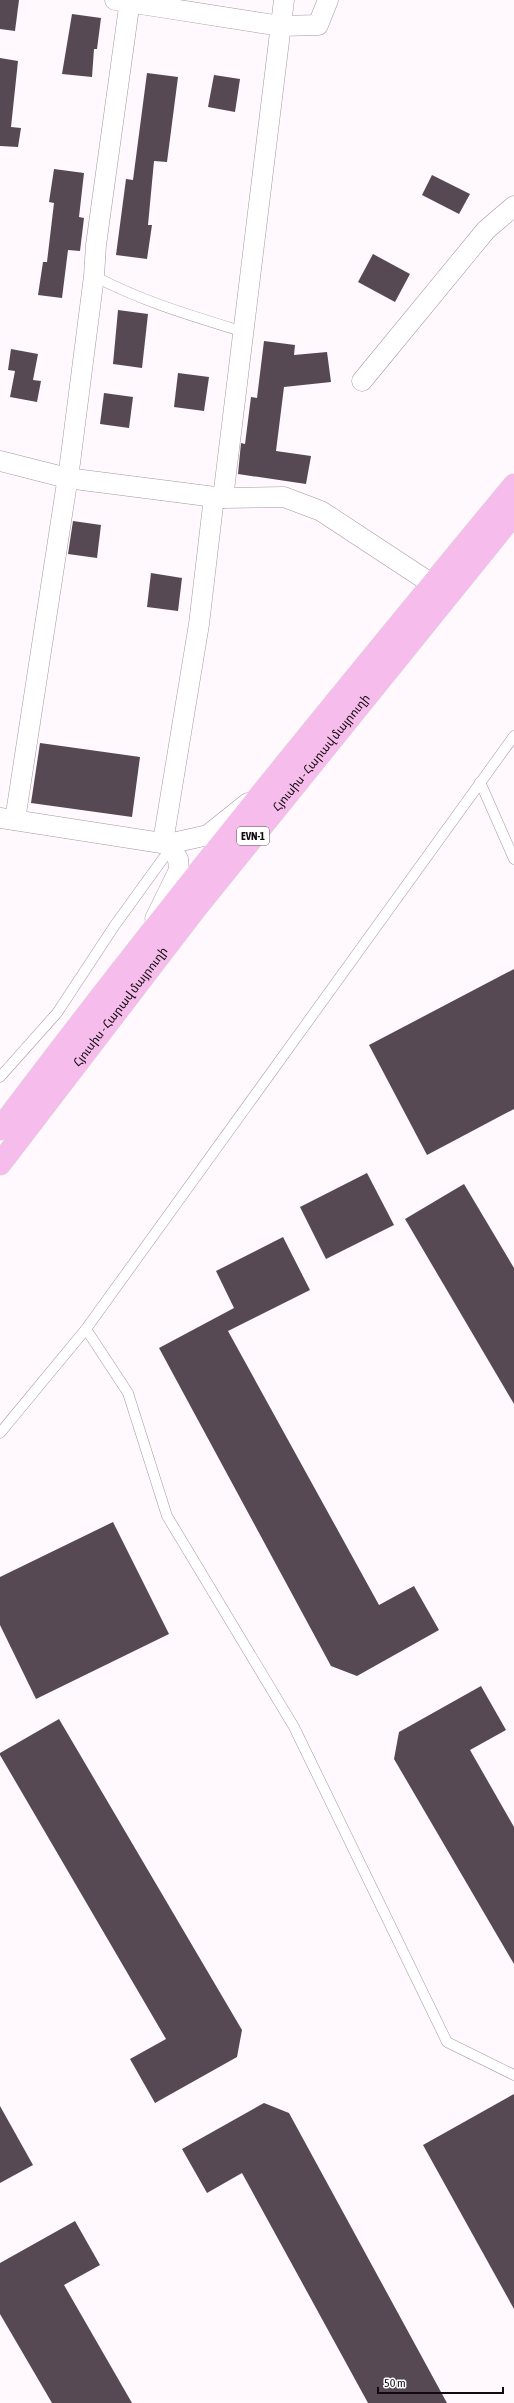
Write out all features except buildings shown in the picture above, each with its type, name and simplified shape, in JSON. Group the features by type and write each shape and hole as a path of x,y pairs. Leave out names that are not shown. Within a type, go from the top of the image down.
{"highway":[{"name":"Հյուսիս - Հարավ մայրուղի","path":"0,1129 148,934 319,721 514,485"},
{"name":"Հյուսիս - Հարավ մայրուղի","path":"0,1164 196,908 514,514"}],"street":[{"path":"148,934 179,870 178,859 167,845 198,624 244,332 284,0"},
{"path":"265,789 208,835 167,845 8,819 67,478 94,276 96,245 125,1 281,26 318,25 328,0"},
{"path":"362,381 486,230 514,207"},
{"path":"0,461 67,478 219,498 284,497 321,511 432,584"}],"lane":[{"path":"94,276 121,290 168,308 244,332"},
{"path":"0,1433 86,1328 514,736"},
{"path":"480,782 514,858"},
{"path":"0,1077 57,1013 167,845"},
{"path":"86,1328 128,1392 167,1516 294,1727 447,2042 514,2075"}]}
